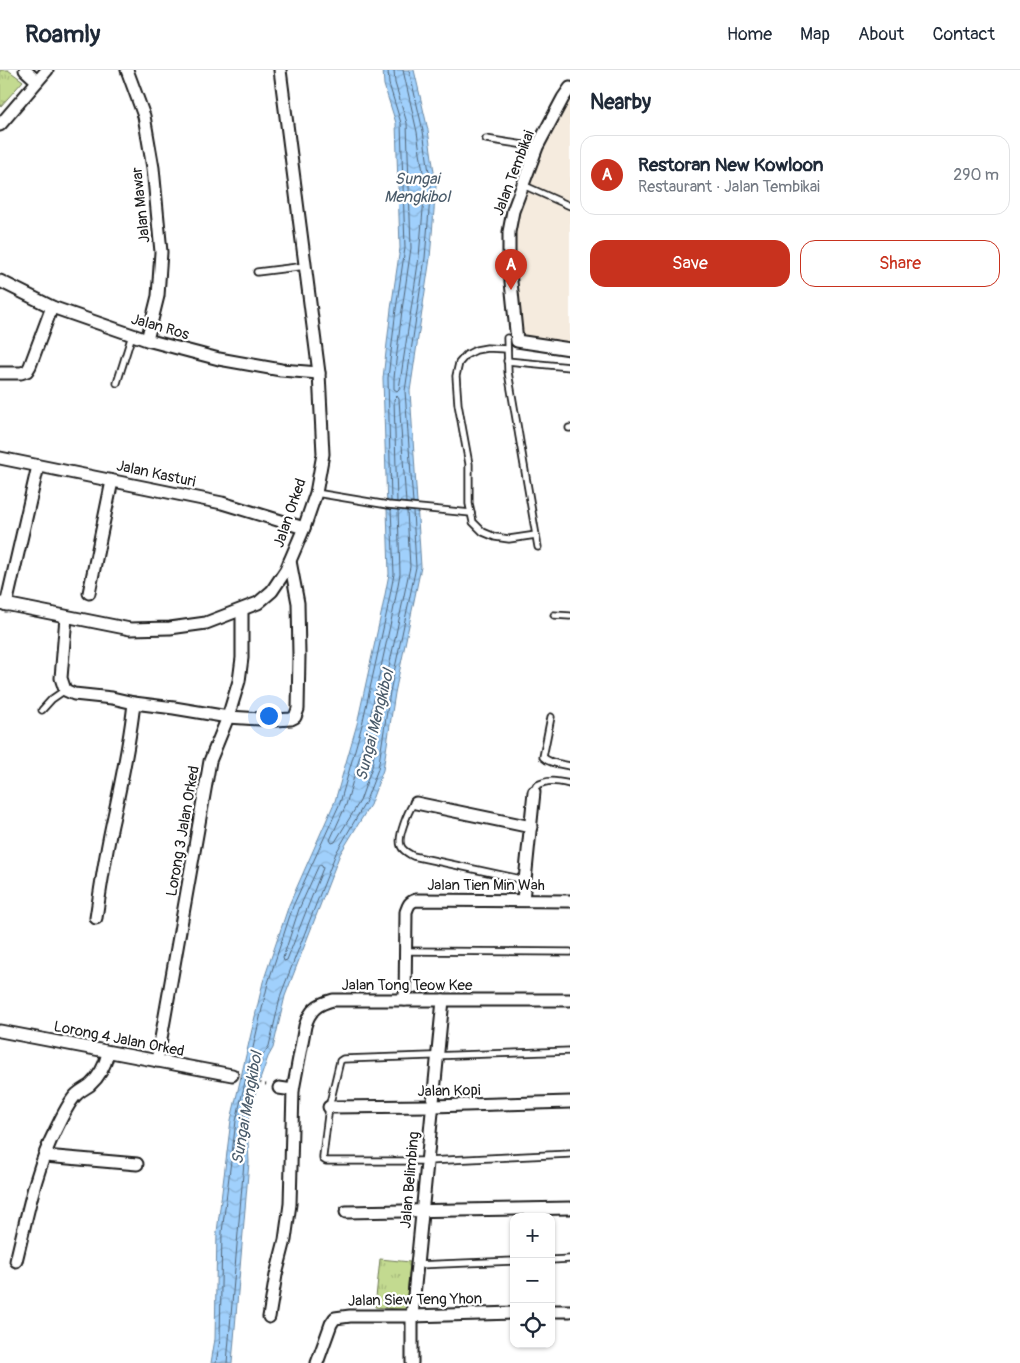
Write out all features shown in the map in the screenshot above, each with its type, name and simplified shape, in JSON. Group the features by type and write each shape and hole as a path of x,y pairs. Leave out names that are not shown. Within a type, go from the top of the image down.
{"street":[{"path":"25,70 37,80"},
{"path":"0,125 47,70"},
{"name":"Jalan Mawar","path":"126,70 144,116 154,168 161,252 158,296 147,340"},
{"name":"Jalan Orked","path":"3,604 130,629 170,628 206,623 258,603 272,591 286,570 316,494 323,454 319,373 280,70"},
{"name":"Jalan Tembikai","path":"570,88 538,147 522,185 509,232 509,262 518,340 570,349"},
{"name":"Jalan Ros","path":"0,281 52,307 147,340 219,358 281,370 319,373"},
{"path":"0,373 21,373 27,371 52,307"},
{"name":"Jalan Kasturi","path":"0,458 222,503 304,528"},
{"path":"3,604 38,466"},
{"path":"89,593 112,481"},
{"path":"66,617 61,678 65,690 74,694 112,698 228,717 291,719 295,717 298,709 299,655 298,603 290,561"},
{"name":"Lorong 3 Jalan Orked","path":"158,1061 210,760 228,717 239,682 242,658 242,610"},
{"path":"96,918 134,703"},
{"path":"523,900 534,792"},
{"path":"416,803 531,827"},
{"name":"Jalan Tien Min Wah","path":"405,1000 406,912 411,902 416,900 570,900"},
{"name":"Jalan Tong Teow Kee","path":"269,1317 290,1204 293,1090 307,1020 320,1003 333,1000 570,1000"},
{"name":"Jalan Belimbing","path":"412,1363 412,1316 443,1000"},
{"name":"Lorong 4 Jalan Orked","path":"0,1032 232,1075"},
{"path":"16,1261 37,1177 55,1130 72,1099 89,1086 98,1076 104,1067 108,1053"},
{"path":"279,1088 293,1090"},
{"name":"Jalan Kopi","path":"329,1107 570,1102"},
{"path":"45,1156 137,1164"},
{"path":"346,1212 570,1208"},
{"path":"555,1312 570,1311"},
{"name":"Jalan Siew Teng Yhon","path":"317,1363 335,1318 350,1316 510,1313"}],"lane":[{"path":"486,139 538,147"},
{"path":"522,185 570,206"},
{"path":"257,272 306,266"},
{"path":"117,383 132,335"},
{"path":"507,338 508,372 538,547"},
{"path":"507,349 487,348 476,350 466,355 459,363 456,376 458,404 469,464 468,504 472,522 483,532 509,539 536,535"},
{"path":"507,360 570,367"},
{"path":"316,494 388,505 471,513"},
{"path":"554,615 570,616"},
{"path":"42,710 52,699 65,690"},
{"path":"551,717 543,757 546,761 570,766"},
{"path":"534,792 536,786 543,782 553,781 570,784"},
{"path":"416,803 409,810 400,838 403,850 413,856 526,880"},
{"path":"405,951 570,952"},
{"path":"570,1051 343,1058 340,1061 329,1107 322,1156 326,1161 427,1161 570,1154"},
{"path":"555,1260 570,1259"},
{"path":"417,1265 510,1261"}],"path":[{"path":"232,1075 279,1088"}],"shaded area":[{"path":"570,80 570,353 513,343 504,232 559,95"}],"green space":[{"path":"0,70 8,70 23,81 0,107"},
{"path":"380,1259 410,1262 406,1310 375,1307"}],"water":[{"name":"Sungai Mengkibol","path":"383,70 414,70 428,130 436,186 430,258 410,391 421,567 395,693 383,770 370,805 340,854 285,996 273,1048 254,1097 247,1124 249,1162 232,1363 211,1363 215,1339 217,1232 231,1120 263,982 289,905 335,801 357,724 389,574 383,378 400,248 396,123 384,85"}],"place":[{"name":"Restoran New Kowloon","path":"511,290"}]}
